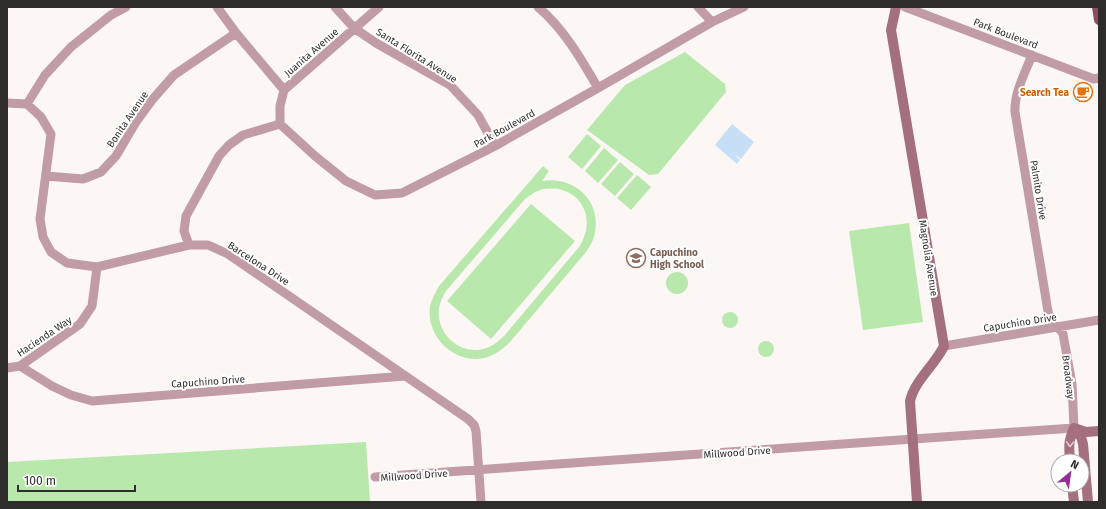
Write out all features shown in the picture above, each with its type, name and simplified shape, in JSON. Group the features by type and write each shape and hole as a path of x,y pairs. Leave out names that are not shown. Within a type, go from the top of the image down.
{"main road":[{"name":"Magnolia Avenue","path":"896,7 891,30 944,346"},
{"path":"1097,7 1099,20"},
{"path":"917,502 910,401 914,388 944,346"},
{"name":"Millwood Drive","path":"1074,428 1086,432 1099,431"},
{"name":"Broadway","path":"1070,453 1070,438 1074,428"},
{"name":"Broadway","path":"1074,428 1081,437 1083,444 1088,502"}],"street":[{"path":"7,103 28,104 45,75 71,47 111,15 126,7"},
{"path":"218,7 236,33 284,90"},
{"name":"Santa Florita Avenue","path":"335,7 354,28 376,43 450,85 478,115 496,146"},
{"name":"Juanita Avenue","path":"280,124 280,106 284,90 379,7"},
{"path":"538,7 549,16 575,49 598,88"},
{"path":"698,7 712,22"},
{"name":"Park Boulevard","path":"280,124 315,156 346,181 375,195 402,193 496,146 712,22 744,7"},
{"name":"Park Boulevard","path":"905,7 1094,79 1099,78"},
{"name":"Bonita Avenue","path":"46,176 83,179 101,172 116,156 136,122 152,100 174,76 236,33"},
{"name":"Palmito Drive","path":"1032,55 1017,95 1015,112 1046,299 1051,319 1057,327"},
{"name":"Barcelona Drive","path":"28,104 41,117 51,134 40,219 43,237 51,252 67,263 97,267 189,245 208,245 228,254 468,419 474,425 476,431 481,502"},
{"path":"189,245 184,231 186,216 219,156 229,146 243,136 280,124"},
{"name":"Hacienda Way","path":"7,368 20,366 80,324 92,306 97,267"},
{"name":"Capuchino Drive","path":"944,346 1099,320"},
{"name":"Broadway","path":"1057,327 1063,334 1072,384 1074,428"},
{"name":"Capuchino Drive","path":"20,366 52,386 71,395 92,401 406,376"},
{"name":"Millwood Drive","path":"375,477 1074,428"}],"green space":[{"path":"685,52 725,84 726,92 658,174 649,175 587,130 625,85"},
{"path":"587,134 601,146 582,169 568,157"},
{"path":"604,148 618,160 598,183 585,171"},
{"path":"620,162 634,174 615,196 601,184"},
{"path":"543,166 549,171 542,181 553,180 574,186 589,200 594,209 596,220 594,235 593,240 586,252 510,342 496,354 478,359 467,358 449,350 442,343 432,326 430,316 430,306 439,286","holes":["543,189 559,189 569,193 582,204 587,220 584,238 579,247 501,339 485,349 477,350 461,347 448,338 440,324 439,308 446,291 525,199 535,192"]},
{"path":"637,175 651,187 631,210 617,198"},
{"path":"531,204 575,241 491,339 447,301"},
{"path":"909,223 923,322 863,330 849,231"},
{"path":"673,272 681,272 688,279 688,287 681,294 673,294 666,287 666,279"},
{"path":"727,312 733,312 738,317 736,326 733,328 727,328 722,323 722,317"},
{"path":"763,341 769,341 774,346 772,355 769,357 763,357 758,352 758,346"},
{"path":"366,442 370,502 7,502 7,462"}],"water":[{"path":"732,124 754,142 741,159 735,155 740,160 737,164 715,145"}],"place":[{"name":"Search Tea","path":"1083,92"},
{"name":"Capuchino High School","path":"636,258"}]}
